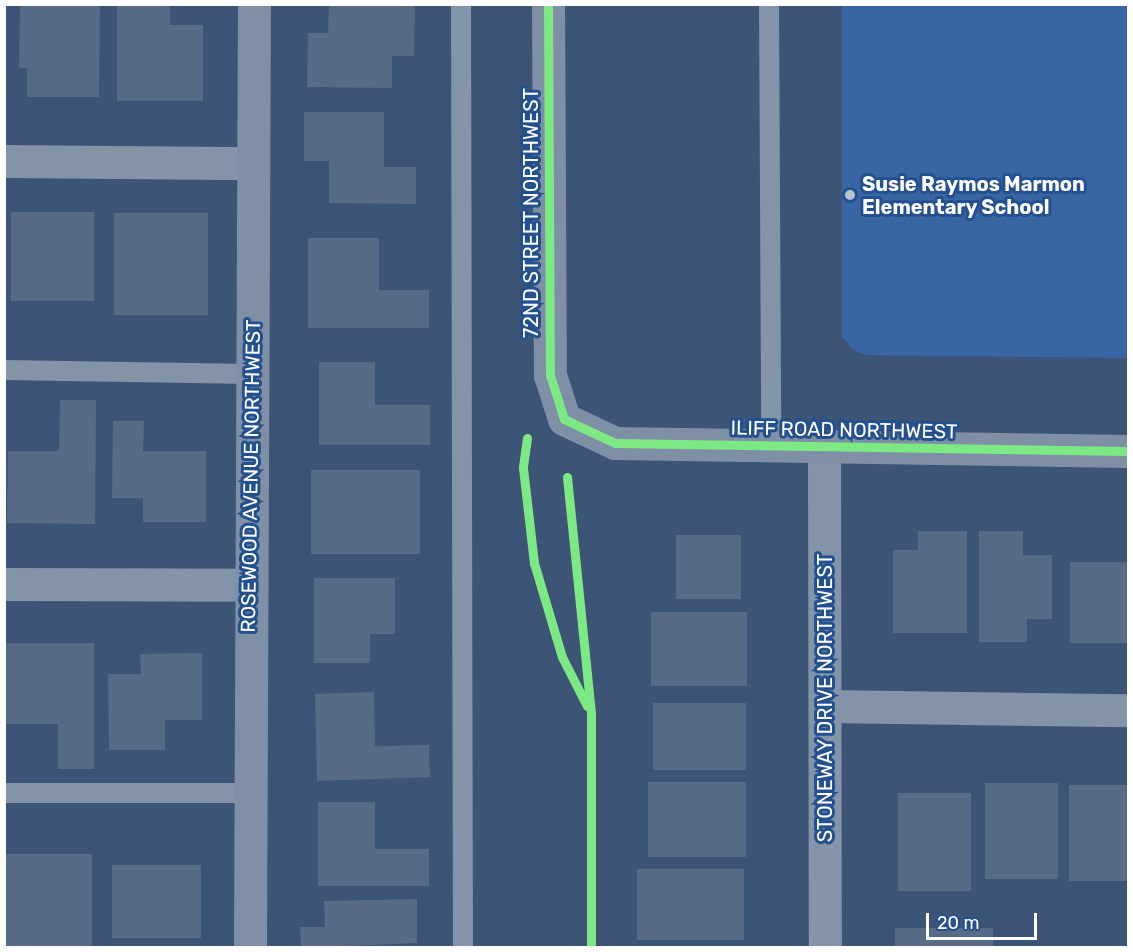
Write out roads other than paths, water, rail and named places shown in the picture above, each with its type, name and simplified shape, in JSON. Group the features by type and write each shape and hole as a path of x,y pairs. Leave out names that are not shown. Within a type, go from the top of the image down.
{"street":[{"name":"ROSEWOOD AVENUE NORTHWEST","path":"250,948 248,793 254,4"},
{"name":"72ND STREET NORTHWEST","path":"548,4 550,375 564,419"},
{"path":"4,161 253,163"},
{"name":"ILIFF ROAD NORTHWEST","path":"564,419 615,443 824,449 1128,450"},
{"name":"STONEWAY DRIVE NORTHWEST","path":"824,449 825,948"},
{"path":"4,584 249,585"},
{"path":"825,706 1128,710"}],"lane":[{"path":"461,4 463,948"},
{"path":"769,4 771,448"},
{"path":"4,370 252,374"},
{"path":"4,793 248,793"}],"place":[{"name":"Susie Raymos Marmon Elementary School","path":"850,195"}]}
